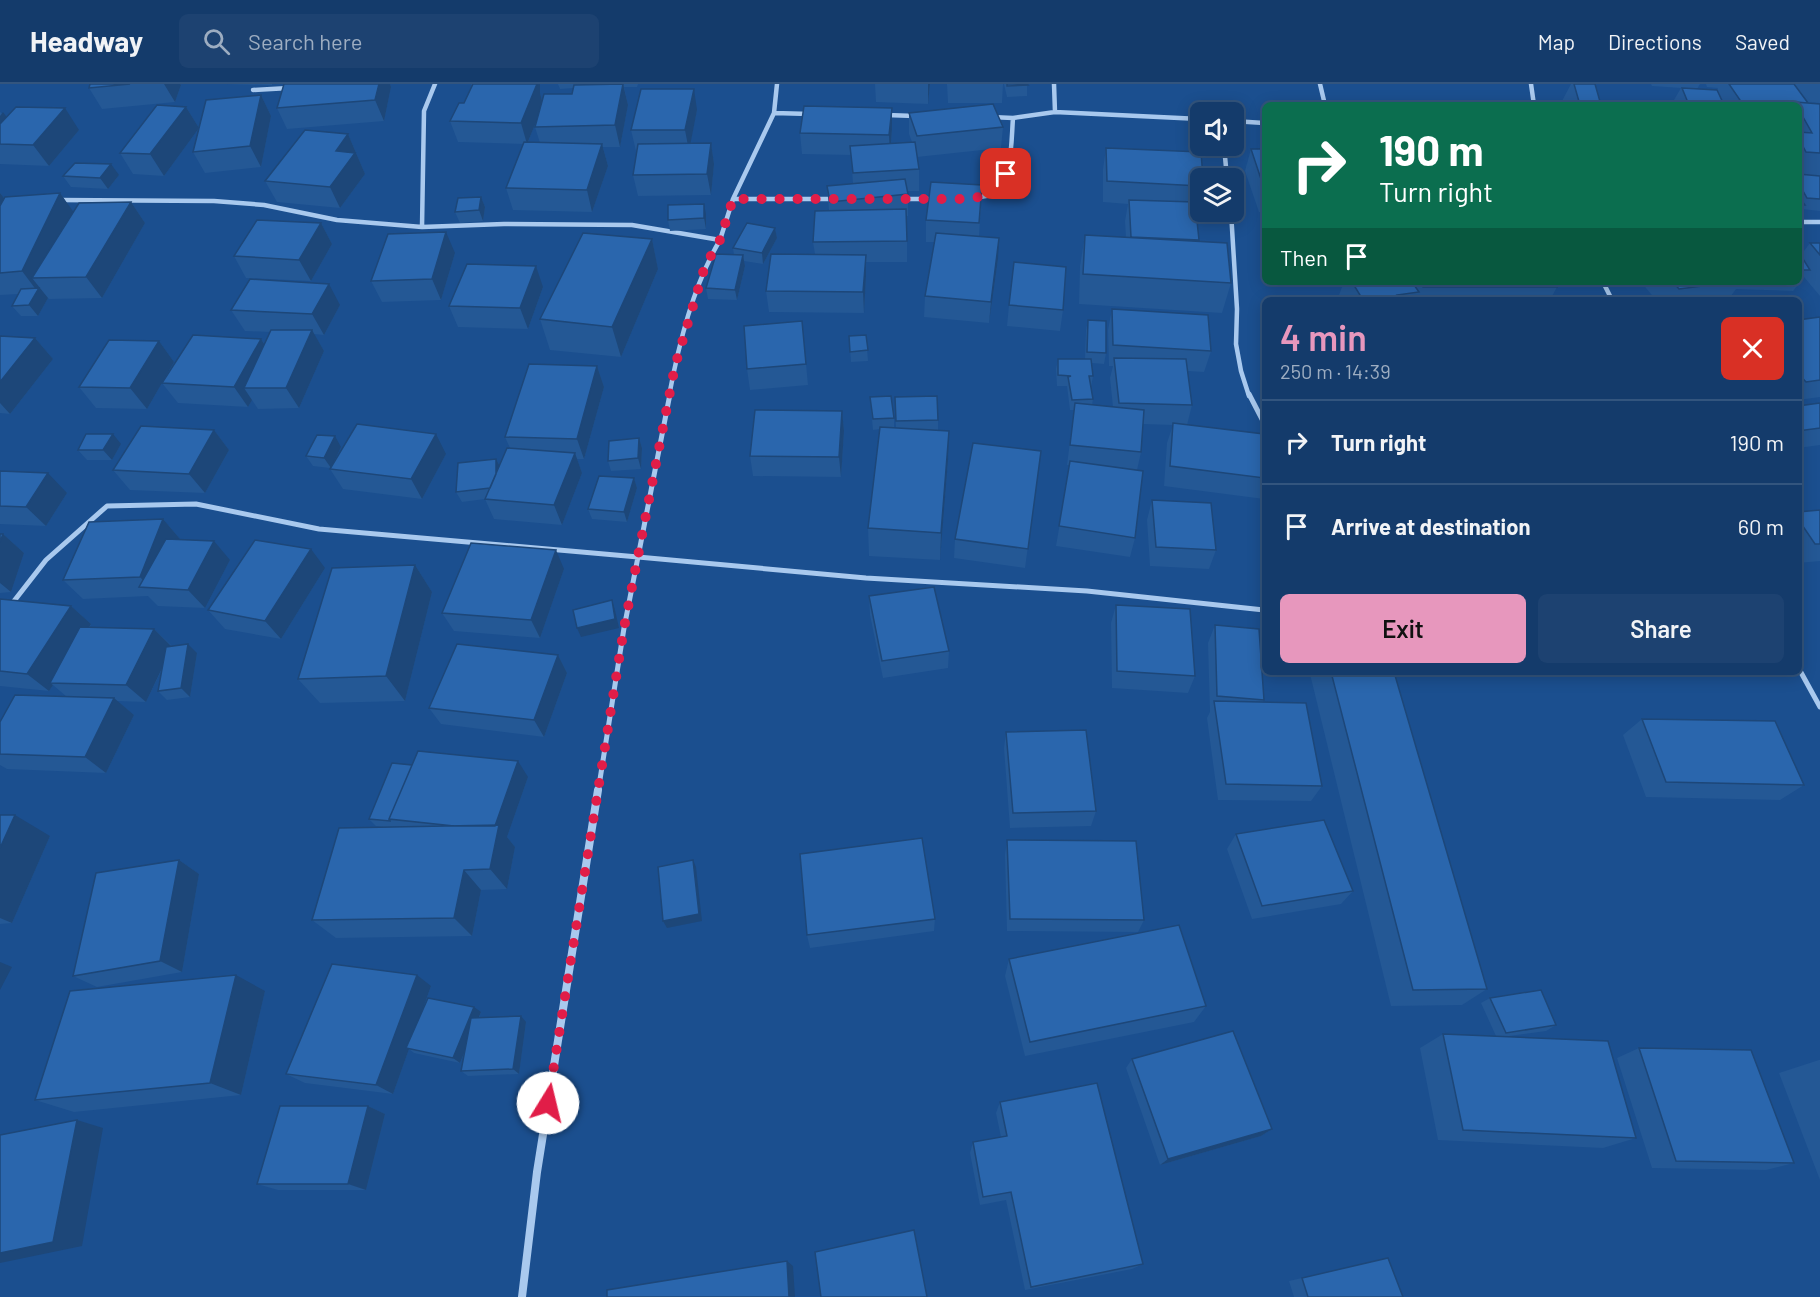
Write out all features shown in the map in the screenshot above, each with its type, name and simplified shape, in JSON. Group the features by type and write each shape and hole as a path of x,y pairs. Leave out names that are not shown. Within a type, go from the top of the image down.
{"street":[{"path":"422,226 424,111 435,84"},
{"path":"522,1297 538,1160 624,628 675,366 705,266 720,240 733,199 774,113 777,84"},
{"path":"1054,84 1055,112"},
{"path":"1320,84 1324,102"},
{"path":"1531,84 1534,102"},
{"path":"253,90 300,88"},
{"path":"989,117 1013,118 1055,112 1190,119"},
{"path":"774,113 822,114"},
{"path":"882,115 918,116"},
{"path":"968,199 992,195 1001,185 1006,174 1013,118"},
{"path":"1244,122 1262,123"},
{"path":"733,199 838,199"},
{"path":"897,199 944,199"},
{"path":"48,200 214,201 264,205 337,220 422,226 632,225 720,240"},
{"path":"1232,222 1237,309 1236,344 1241,371 1251,401 1262,420"},
{"path":"1802,222 1820,222"},
{"path":"0,619 46,560 107,506 196,504 319,529 866,578 1087,591 1262,610"},
{"path":"1802,674 1820,707"}],"building":[{"path":"90,84 130,84 89,88"},
{"path":"284,84 379,84 375,100 277,108"},
{"path":"473,84 537,84 521,123 450,121 459,103 464,103"},
{"path":"623,84 615,125 535,127 544,94 572,94 574,85"},
{"path":"1007,84 1027,84 1028,85 1007,86"},
{"path":"1574,84 1595,84 1600,102 1579,102"},
{"path":"1729,84 1794,84 1808,103 1802,102 1741,102"},
{"path":"1682,88 1717,90 1723,102 1688,102"},
{"path":"641,89 694,89 685,130 631,130"},
{"path":"261,95 250,146 193,152 206,100"},
{"path":"1802,103 1820,104 1820,153 1806,152 1802,144 1802,132 1812,133 1802,115"},
{"path":"993,104 1003,127 917,136 909,113"},
{"path":"157,105 186,107 150,154 120,153"},
{"path":"804,106 892,108 889,135 800,133"},
{"path":"16,107 65,108 33,145 0,144 0,124"},
{"path":"305,130 348,134 336,151 355,153 330,187 265,181"},
{"path":"524,142 602,144 587,190 506,188"},
{"path":"915,142 919,169 853,173 850,146"},
{"path":"711,143 707,174 633,175 638,144"},
{"path":"1106,148 1190,152 1190,156 1201,156 1202,168 1190,168 1190,185 1107,181"},
{"path":"1251,149 1262,149 1262,182"},
{"path":"75,163 111,164 100,178 63,176"},
{"path":"1802,174 1820,176 1820,199 1807,198 1802,189"},
{"path":"905,179 908,194 830,202 827,186"},
{"path":"931,182 982,185 979,223 926,220"},
{"path":"60,193 22,271 0,273 0,206 5,197"},
{"path":"481,197 479,210 455,212 458,198"},
{"path":"1129,200 1190,202 1190,222 1197,222 1199,240 1131,237"},
{"path":"131,202 86,277 32,278 79,203"},
{"path":"704,204 704,218 668,220 668,205"},
{"path":"906,209 907,241 813,242 815,211"},
{"path":"257,220 321,223 299,260 234,256"},
{"path":"747,223 775,228 762,253 733,248"},
{"path":"446,232 432,279 371,281 388,234"},
{"path":"583,233 652,239 612,327 540,319"},
{"path":"936,233 999,238 991,302 925,296"},
{"path":"1085,235 1227,243 1231,283 1083,274"},
{"path":"1810,243 1820,243 1820,255"},
{"path":"716,254 743,255 735,290 706,288"},
{"path":"771,254 866,255 863,292 766,291"},
{"path":"1802,257 1810,270 1802,270"},
{"path":"1014,262 1066,267 1063,310 1009,305"},
{"path":"467,264 536,266 520,308 449,306"},
{"path":"250,279 329,284 312,314 231,310"},
{"path":"1354,285 1414,285 1419,292 1397,295 1399,297 1361,297"},
{"path":"1422,285 1556,285 1557,287 1423,287"},
{"path":"1676,285 1710,285 1679,289"},
{"path":"39,288 29,305 12,306 21,289"},
{"path":"1112,309 1208,315 1211,351 1113,345"},
{"path":"1820,317 1820,380 1806,382 1802,378 1802,319"},
{"path":"1088,320 1106,321 1106,353 1087,352"},
{"path":"802,321 806,364 747,369 744,326"},
{"path":"271,330 312,330 286,388 244,388"},
{"path":"193,335 261,339 234,387 162,383"},
{"path":"866,335 868,350 850,352 849,336"},
{"path":"0,336 35,338 0,382"},
{"path":"109,340 159,341 130,388 79,387"},
{"path":"1114,358 1186,359 1192,405 1119,403"},
{"path":"1058,359 1091,359 1093,376 1089,376 1093,399 1072,400 1068,377 1071,376 1058,375"},
{"path":"529,364 597,366 577,439 505,437"},
{"path":"891,396 894,418 873,419 870,397"},
{"path":"937,396 938,420 896,421 895,397"},
{"path":"1075,403 1144,410 1141,452 1070,445"},
{"path":"1820,403 1820,428 1802,430 1802,405"},
{"path":"755,410 842,411 839,457 750,456"},
{"path":"1173,423 1262,434 1262,478 1170,466"},
{"path":"357,424 436,434 411,479 330,469"},
{"path":"141,426 214,430 189,474 113,470"},
{"path":"880,427 949,431 941,533 868,528"},
{"path":"86,434 113,434 103,450 78,450"},
{"path":"317,435 335,436 324,458 306,456"},
{"path":"639,438 638,458 608,461 609,441"},
{"path":"973,443 1041,451 1028,549 955,539"},
{"path":"507,448 575,453 554,505 485,499"},
{"path":"496,459 496,474 490,488 456,492 458,463"},
{"path":"1070,461 1143,471 1135,538 1059,526"},
{"path":"0,471 48,473 26,507 0,506"},
{"path":"599,476 634,478 624,512 588,509"},
{"path":"1152,500 1211,503 1216,550 1156,547"},
{"path":"1820,510 1820,544 1815,544 1802,525 1802,512"},
{"path":"163,519 140,577 63,580 89,522"},
{"path":"166,539 214,541 188,590 139,587"},
{"path":"255,540 311,549 265,621 208,610"},
{"path":"471,543 556,550 531,620 442,613"},
{"path":"415,565 386,676 298,679 332,568"},
{"path":"934,587 949,651 882,661 869,596"},
{"path":"0,599 71,606 27,674 0,671"},
{"path":"612,600 615,619 577,628 573,610"},
{"path":"1116,605 1190,609 1195,676 1117,671"},
{"path":"1215,625 1259,629 1264,700 1217,696"},
{"path":"80,627 154,629 126,685 50,683"},
{"path":"188,644 181,688 158,691 166,647"},
{"path":"457,644 558,655 534,720 429,708"},
{"path":"1332,675 1395,675 1487,989 1413,990"},
{"path":"15,695 114,698 85,757 0,754 0,722"},
{"path":"1214,701 1306,703 1322,786 1226,784"},
{"path":"1642,719 1775,721 1804,785 1666,782"},
{"path":"1086,730 1096,811 1013,813 1006,732"},
{"path":"418,751 518,761 495,826 454,826 389,819"},
{"path":"392,763 412,765 390,821 369,819"},
{"path":"0,815 15,815 0,848"},
{"path":"1324,820 1353,891 1262,906 1236,834"},
{"path":"499,825 490,869 464,870 454,918 312,920 339,828"},
{"path":"922,838 935,919 807,935 800,854"},
{"path":"1007,840 1136,841 1144,920 1010,919"},
{"path":"179,860 160,961 73,976 96,873"},
{"path":"693,860 699,914 663,921 658,867"},
{"path":"1179,925 1206,1006 1030,1042 1009,959"},
{"path":"332,964 417,975 376,1085 286,1074"},
{"path":"236,975 210,1083 35,1100 70,991"},
{"path":"1541,990 1556,1025 1506,1033 1490,998"},
{"path":"428,998 474,1007 453,1058 406,1048"},
{"path":"521,1016 513,1069 461,1071 471,1018"},
{"path":"1233,1031 1272,1129 1168,1159 1132,1059"},
{"path":"1443,1034 1608,1041 1636,1138 1463,1130"},
{"path":"1639,1048 1751,1050 1794,1163 1676,1161"},
{"path":"1097,1083 1143,1264 1031,1287 1011,1192 983,1197 973,1142 1007,1136 1000,1102"},
{"path":"280,1106 368,1106 348,1184 257,1184"},
{"path":"77,1120 53,1242 0,1253 0,1135"},
{"path":"914,1230 927,1297 821,1297 815,1252"},
{"path":"1388,1258 1403,1297 1308,1297 1302,1278"},
{"path":"787,1261 789,1297 607,1297 607,1290"}],"route":[{"path":"548,1103 624,628 675,366 705,266 720,240 733,199 968,199 992,195 1001,185 1006,174"}]}
